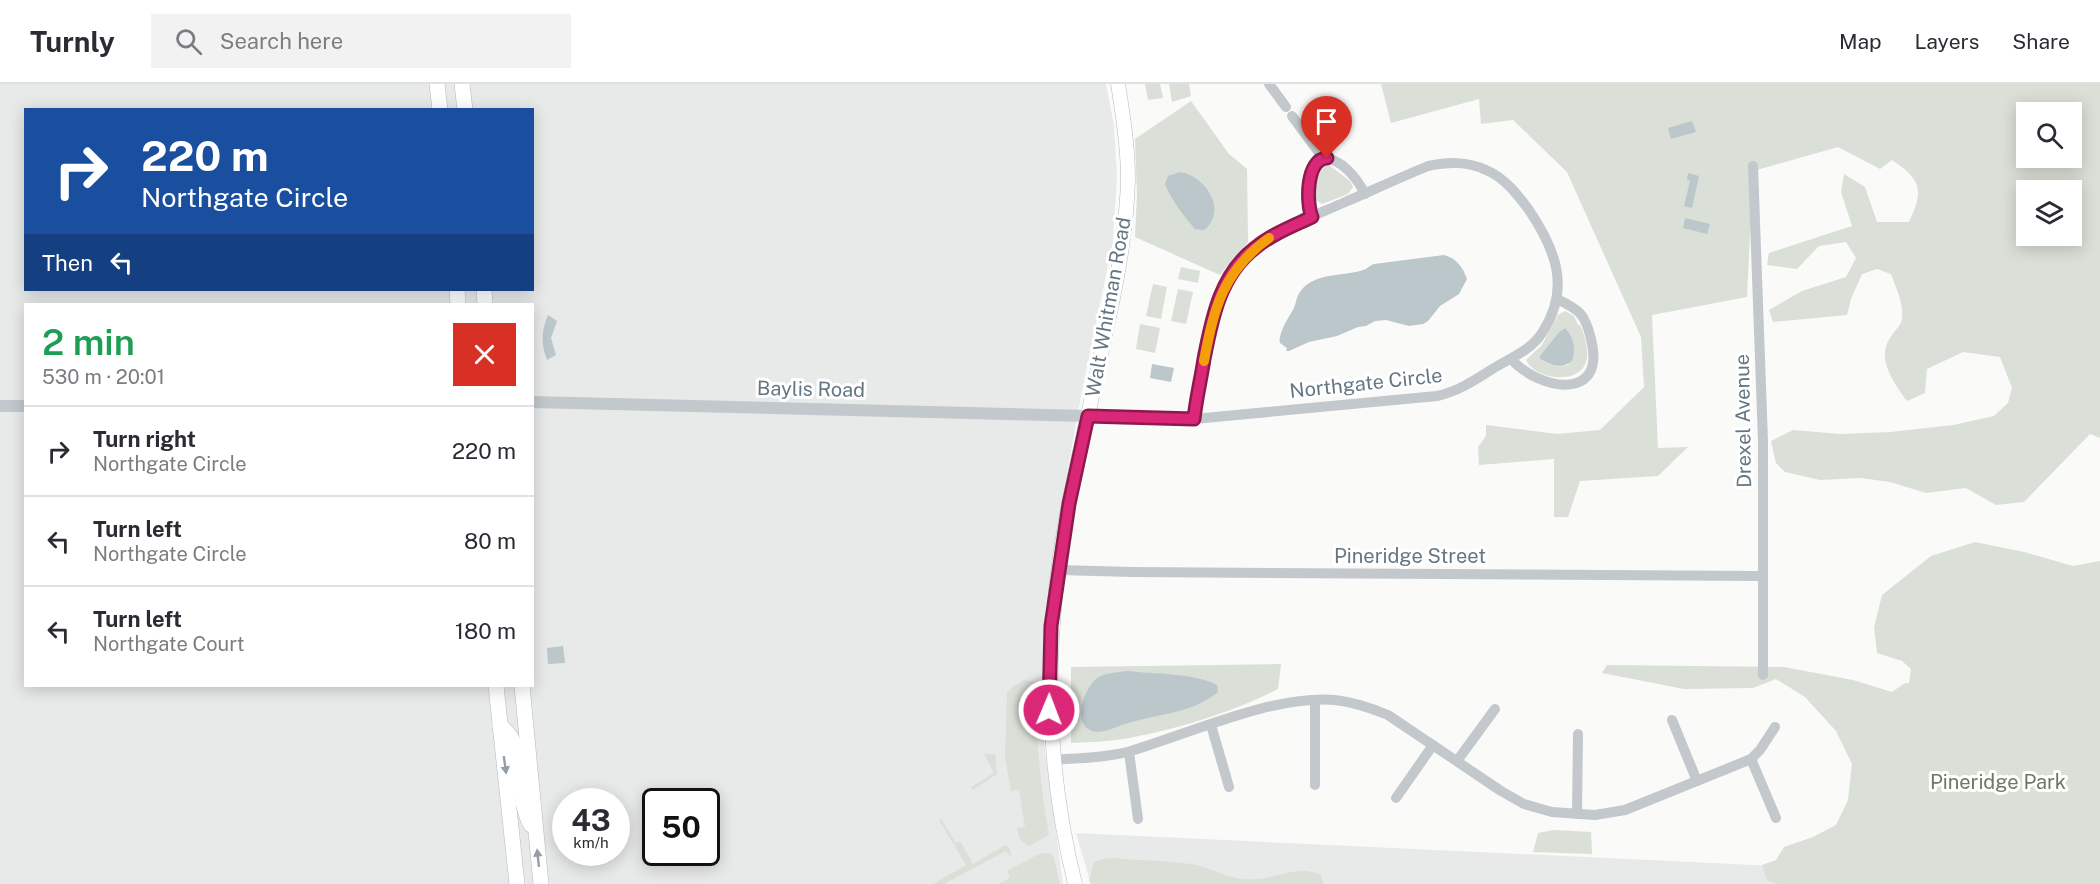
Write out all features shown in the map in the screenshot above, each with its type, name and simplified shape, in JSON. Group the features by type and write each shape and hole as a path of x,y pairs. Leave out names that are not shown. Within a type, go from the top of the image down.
{"main road":[{"path":"437,84 440,108"},
{"path":"462,84 465,108"},
{"name":"Walt Whitman Road","path":"1075,884 1061,819 1053,760 1049,710 1050,643 1069,504 1114,296 1124,238 1128,178 1126,137 1118,84"},
{"path":"496,687 517,884"},
{"path":"522,687 541,884"},
{"path":"500,726 514,740 521,800 535,833"}],"street":[{"path":"1269,84 1323,158 1333,159 1344,167 1359,182 1365,194"},
{"path":"1312,217 1308,208 1313,168 1323,158"},
{"name":"Northgate Circle","path":"1088,416 1194,419 1452,393 1466,387 1526,349 1541,335 1551,316 1557,299 1558,277 1555,261 1539,225 1516,193 1502,179 1487,170 1472,165 1442,163 1428,166 1312,217 1262,242 1244,258 1220,294 1215,309 1194,419"},
{"name":"Drexel Avenue","path":"1753,166 1763,441 1762,675"},
{"path":"1511,358 1518,367 1533,377 1552,384 1575,385 1592,371 1595,358 1594,348 1584,317 1577,308 1557,299"},
{"name":"Baylis Road","path":"534,402 1088,416"},
{"path":"0,406 24,406"},
{"name":"Pineridge Street","path":"1059,570 1762,576"},
{"path":"1315,700 1315,785"},
{"path":"1053,760 1129,752 1211,725 1293,702 1336,700 1368,707 1396,720 1524,804 1552,812 1595,815 1625,810 1751,759 1775,727"},
{"path":"1457,761 1495,709"},
{"path":"1672,720 1697,781"},
{"path":"1211,725 1229,787"},
{"path":"1577,814 1578,734"},
{"path":"1396,798 1433,745"},
{"path":"1129,752 1138,819"},
{"path":"1751,759 1776,818"}],"shaded area":[{"path":"0,84 1106,84 1114,126 1117,176 1113,241 1061,507 1044,624 1044,744 1063,884 0,884"},
{"path":"1692,121 1696,132 1671,139 1668,128"},
{"path":"1180,172 1198,180 1211,195 1214,213 1211,222 1204,230 1195,229 1178,208 1165,184 1168,176"},
{"path":"1688,173 1699,176 1692,208 1684,206 1690,181 1687,180"},
{"path":"1685,218 1710,224 1707,234 1683,228"},
{"path":"1444,255 1452,258 1458,264 1467,279 1459,294 1440,306 1423,324 1409,326 1386,320 1375,321 1337,336 1309,342 1289,351 1286,351 1287,348 1280,343 1286,322 1299,294 1306,285 1322,278 1366,269 1374,264"},
{"path":"548,315 557,321 551,338 556,355 547,360 543,338"},
{"path":"1565,328 1573,344 1572,361 1560,366 1540,359 1560,331"},
{"path":"1152,364 1174,368 1171,382 1150,378"},
{"path":"563,646 565,663 548,664 547,648"},
{"path":"1127,671 1197,678 1217,685 1218,692 1186,709 1103,731 1088,729 1081,718 1081,711 1088,689 1096,679 1103,675"},
{"path":"1076,833 1947,874 1944,884 1091,884"}],"green space":[{"path":"1145,84 1160,84 1163,98 1148,100"},
{"path":"1169,84 1189,84 1191,96 1172,102"},
{"path":"1381,84 2100,84 2100,438 2090,434 2024,502 1996,505 1966,488 1926,493 1890,482 1861,478 1820,480 1785,472 1776,463 1771,441 1793,430 1840,434 1891,432 1953,425 1994,416 2008,403 2012,388 2000,357 1963,352 1927,369 1925,393 1907,401 1888,371 1885,354 1890,338 1901,322 1901,302 1891,274 1877,269 1862,274 1847,315 1773,322 1769,310 1802,291 1846,277 1856,258 1846,242 1819,246 1797,269 1767,265 1769,253 1852,226 1841,192 1844,174 1865,187 1877,222 1909,222 1914,211 1918,194 1917,186 1915,180 1902,167 1892,160 1880,169 1838,147 1753,171 1747,297 1652,315 1658,448 1688,447 1658,476 1580,481 1568,517 1554,517 1554,459 1479,465 1478,447 1486,436 1486,425 1557,434 1600,430 1644,387 1641,337 1567,172 1513,120 1481,124 1479,99 1391,123"},
{"path":"1191,101 1229,154 1247,169 1248,242 1220,275 1135,237 1137,195 1135,139"},
{"path":"1329,165 1350,181 1353,187 1348,194 1322,204 1316,200 1317,182 1322,169"},
{"path":"1181,267 1200,271 1198,283 1178,279"},
{"path":"1153,284 1167,287 1161,319 1146,316"},
{"path":"1178,289 1193,292 1186,324 1171,321"},
{"path":"1565,311 1574,316 1582,329 1587,348 1586,362 1581,370 1566,377 1538,372 1526,360 1542,345 1558,315","holes":["1565,328 1569,364 1558,366 1540,359 1560,331"]},
{"path":"1140,324 1160,328 1155,353 1136,349"},
{"name":"Pineridge Park","path":"1975,542 2024,552 2073,566 2100,561 2100,884 1778,884 1767,881 1762,865 1776,860 1784,847 1813,837 1836,825 1848,800 1852,764 1836,731 1805,697 1776,679 1753,688 1684,689 1602,673 1607,665 1784,667 1853,680 1892,692 1905,683 1909,683 1911,669 1902,661 1877,653 1874,627 1882,595 1931,556"},
{"path":"1281,664 1278,689 1223,713 1142,735 1110,741 1071,743 1071,667"},
{"path":"1024,680 1034,682 1035,688 1039,759 1049,835 1029,846 1020,840 1017,828 1025,827 1019,790 1011,791 1005,757 1007,693"},
{"path":"984,754 995,754 997,774 973,790 971,787 994,773"},
{"path":"941,819 956,843 960,841 973,864 1005,845 1010,849 1011,857 1006,851 944,884 933,884 966,865 939,820"},
{"path":"1554,830 1591,832 1592,854 1533,852 1538,833"},
{"path":"1039,854 1053,855 1060,884 998,884 1010,878 1007,871"},
{"path":"1113,858 1196,865 1240,879 1266,878 1305,871 1321,875 1324,884 1091,884 1089,880 1094,862"}],"slow traffic":[{"path":"1204,361 1220,294 1244,258 1269,238"}],"route":[{"path":"1049,710 1051,626 1060,557 1088,416 1194,419 1210,329 1220,294 1232,274 1254,248 1312,217 1308,208 1313,168 1317,162 1327,158"}]}
